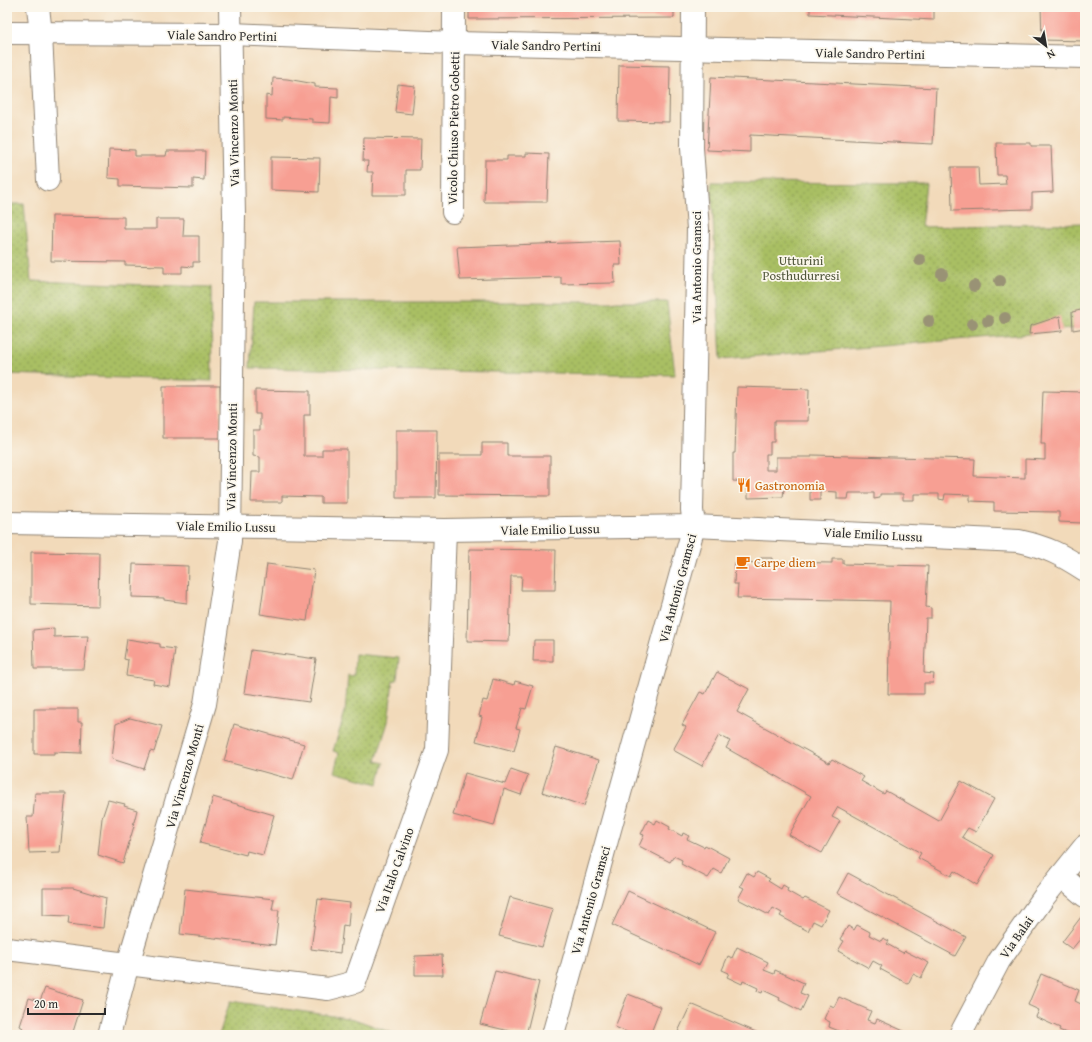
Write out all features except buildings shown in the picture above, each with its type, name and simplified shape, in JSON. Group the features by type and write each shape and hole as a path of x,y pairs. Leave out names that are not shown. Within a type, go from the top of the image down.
{"street":[{"path":"38,7 41,34 48,180"},
{"name":"Via Vincenzo Monti","path":"109,1035 128,964 205,704 230,541 234,215 230,7"},
{"name":"Vicolo Chiuso Pietro Gobetti","path":"453,212 454,7"},
{"name":"Via Antonio Gramsci","path":"553,1035 629,766 694,526 693,502 698,229 692,148 693,7"},
{"name":"Viale Sandro Pertini","path":"7,33 230,34 454,43 1085,57"},
{"name":"Viale Emilio Lussu","path":"7,523 445,530 694,526 1019,541 1040,546 1066,558 1085,570"},
{"name":"Via Italo Calvino","path":"128,964 328,990 355,982 437,750 445,530"},
{"name":"Via Balai","path":"960,1035 999,961 1044,897 1085,846"},
{"path":"1061,876 1085,896"},
{"path":"7,949 128,964"}],"green space":[{"name":"Utturini Posthudurresi","path":"711,182 926,183 921,227 1085,223 1085,327 1029,334 721,359"},
{"path":"7,204 24,204 31,281 211,287 212,381 7,374"},
{"path":"254,302 667,302 675,375 250,368"},
{"path":"355,654 399,658 397,680 393,681 388,722 376,761 384,763 378,784 334,772 339,753 333,751 345,713 348,675 354,676"},
{"path":"230,1001 354,1019 398,1035 219,1035"}],"place":[{"name":"Gastronomia","path":"744,485"},
{"name":"Carpe diem","path":"743,562"}]}
